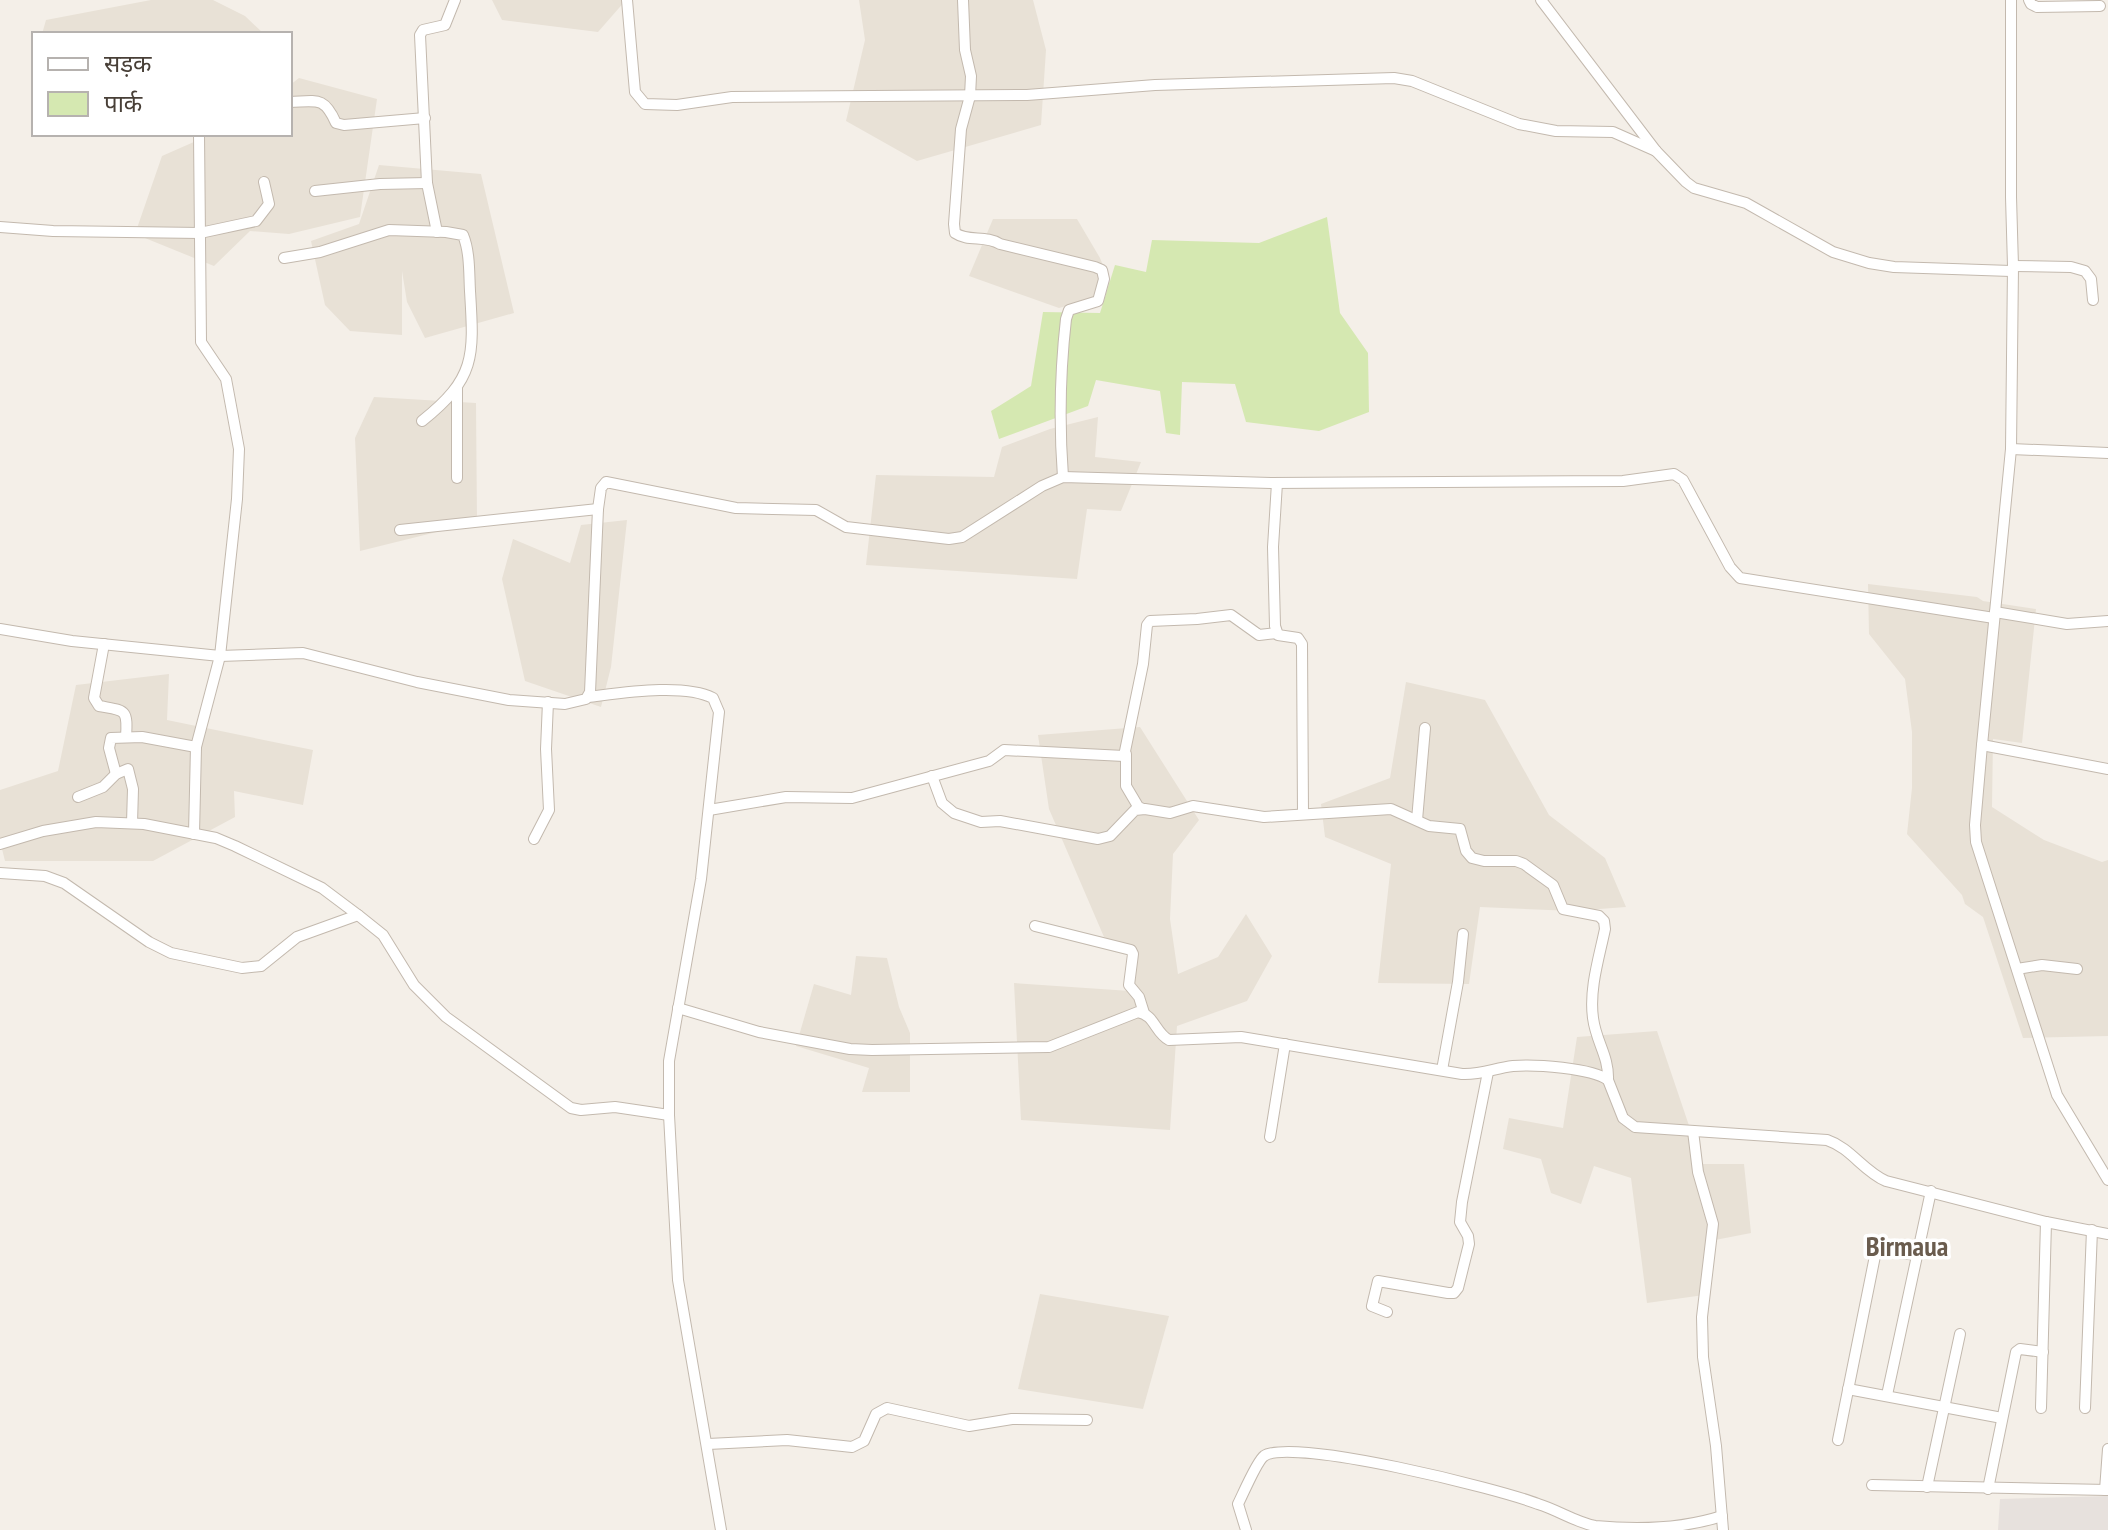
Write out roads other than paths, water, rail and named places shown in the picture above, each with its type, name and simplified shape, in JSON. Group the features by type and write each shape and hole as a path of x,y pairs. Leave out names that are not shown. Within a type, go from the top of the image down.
{"street":[{"path":"437,232 427,183 420,35 423,30 445,25 455,0"},
{"path":"627,0 635,92 645,104 677,105 732,97 1027,95 1155,85 1408,80 1519,124 1556,131 1613,132 1656,151"},
{"path":"963,0 965,50 971,76 960,141 954,224 957,235 992,239 1012,248 1095,267 1102,270 1104,279 1098,301 1069,310 1066,319 1060,381 1063,477"},
{"path":"1541,0 1656,151 1694,188 1746,203 1846,257 1894,267 2071,267 2085,271 2091,279 2093,300"},
{"path":"2011,0 2011,449 1982,745 1976,842 2057,1095 2108,1180"},
{"path":"2029,0 2037,7 2100,6"},
{"path":"292,102 323,102 329,107 336,123 344,125 425,118"},
{"path":"194,834 196,747 220,656 237,499 239,449 226,379 201,342 199,136"},
{"path":"0,227 200,233 256,221 269,204 264,182"},
{"path":"315,191 427,183"},
{"path":"284,258 320,252 389,230 463,235 467,245 473,345 466,371 447,401 422,421"},
{"path":"457,385 457,478"},
{"path":"2011,449 2108,453"},
{"path":"588,697 598,509 601,488 610,482 736,508 816,510 846,527 949,539 962,537 1042,486 1063,477 1277,483 1623,481 1674,474 1683,480 1730,567 1740,578 2067,624 2108,621"},
{"path":"1277,483 1273,547 1277,633"},
{"path":"400,530 598,509"},
{"path":"1303,814 1302,644 1298,638 1277,633 1259,635 1231,615 1150,621 1126,754 1126,786 1139,808 1170,813 1193,806 1264,817 1381,809 1399,811 1429,826 1460,829 1466,851 1472,858 1520,862 1553,885 1563,909 1599,916 1604,921 1592,1010 1596,1038 1608,1062 1608,1080 1617,1107 1627,1122 1650,1130 1813,1138 1846,1148 1862,1166 1886,1181 2046,1222 2108,1234"},
{"path":"0,629 220,656 303,653 417,682 509,700 574,703 588,697 650,690 713,698 719,712 719,731 701,879 669,1061 669,1115 678,1280 721,1530"},
{"path":"104,644 94,698 99,706 125,712 126,737"},
{"path":"534,839 549,810 546,749 548,702"},
{"path":"1417,820 1425,728"},
{"path":"116,774 109,748 111,738 126,737 196,747"},
{"path":"1982,745 2108,769"},
{"path":"709,810 786,797 852,798 991,760 1004,750 1119,757 1126,754"},
{"path":"78,797 103,787 126,769 131,774 133,789 132,823"},
{"path":"932,776 946,808 984,822 1000,821 1098,839 1110,836 1127,815 1141,808"},
{"path":"0,844 43,831 83,824 132,823 194,834 235,846 310,882 358,915 383,935 414,985 446,1017 571,1108 615,1107 669,1115"},
{"path":"0,873 45,876 64,883 149,942 171,953 242,968 261,966 297,937 358,915"},
{"path":"1035,926 1131,950 1129,985 1139,997 1144,1013"},
{"path":"1442,1070 1463,934"},
{"path":"2017,969 2042,965 2077,969"},
{"path":"678,1008 759,1032 850,1049 872,1050 1049,1047 1128,1014 1144,1013 1163,1038 1169,1040 1241,1037 1471,1074 1504,1067 1533,1066 1591,1073 1608,1080"},
{"path":"1270,1137 1285,1044"},
{"path":"1387,1312 1372,1306 1378,1281 1448,1293 1454,1293 1458,1288 1469,1244 1460,1222 1462,1202 1488,1072"},
{"path":"1693,1131 1698,1172 1713,1224 1704,1294 1702,1346 1723,1530"},
{"path":"1887,1395 1931,1191"},
{"path":"2041,1408 2046,1222"},
{"path":"2085,1408 2092,1230"},
{"path":"1838,1440 1875,1256 1879,1251 1886,1250 1918,1255"},
{"path":"1927,1487 1960,1334"},
{"path":"1988,1489 2017,1351 2043,1352"},
{"path":"1848,1389 2002,1418"},
{"path":"708,1444 787,1440 852,1447 864,1441 876,1414 887,1408 969,1426 1012,1419 1087,1420"},
{"path":"1872,1485 2106,1490 2108,1449"},
{"path":"1246,1530 1238,1504 1255,1467 1265,1455 1286,1451 1382,1463 1522,1499 1581,1522 1607,1528 1675,1529 1722,1516"}],"district":[{"name":"Birmaua","path":"1907,1246"}]}
